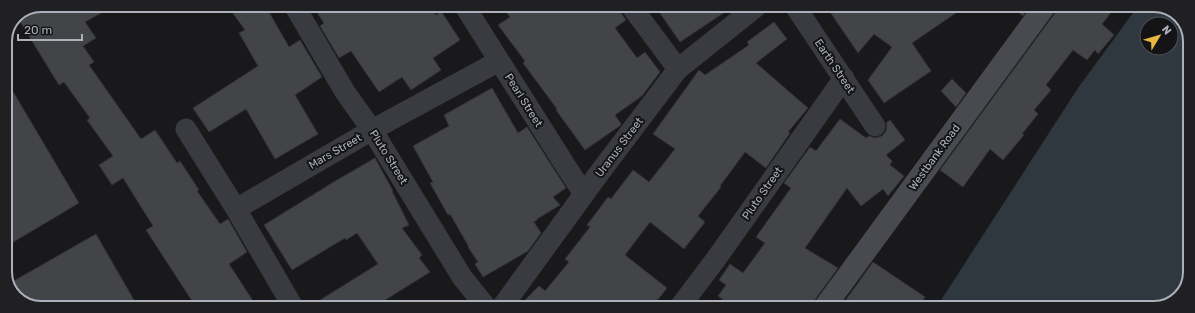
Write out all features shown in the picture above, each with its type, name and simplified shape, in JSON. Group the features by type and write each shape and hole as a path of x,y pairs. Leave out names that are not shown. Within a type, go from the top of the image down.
{"street":[{"name":"Pluto Street","path":"298,12 345,92 372,130 462,277 481,301"},
{"name":"Pearl Street","path":"468,12 584,194"},
{"path":"635,12 678,70"},
{"name":"Uranus Street","path":"506,301 584,194 678,70 750,12"},
{"name":"Earth Street","path":"799,12 875,126"},
{"name":"Westbank Road","path":"829,301 1041,12"},
{"name":"Mars Street","path":"236,209 372,130 499,61"},
{"name":"Pluto Street","path":"684,301 716,259 844,78"},
{"path":"186,129 236,209 290,301"}],"shaded area":[{"path":"1134,12 1154,12 1168,16 1139,16 1139,56 1179,56 1179,26 1183,39 1183,272 1181,283 1172,295 1158,301 941,301 1078,88"}],"building":[{"path":"41,12 103,12 85,22 96,38 83,46 94,62 89,65 141,139 155,130 177,163 180,161 199,190 197,191 220,224 228,219 247,252 229,264 253,301 192,301 146,230 153,226 123,178 112,185 99,165 113,156 87,120 90,118 64,82 59,85 20,21 30,14"},
{"path":"232,12 269,12 289,47 300,40 322,77 295,95 318,134 275,159 246,109 209,132 193,108 258,66 239,33 245,30"},
{"path":"317,12 434,12 436,15 442,12 460,40 433,58 441,70 411,90 402,77 379,92 351,51 339,58 320,26 324,23"},
{"path":"506,12 620,12 626,20 615,28 637,58 645,52 660,72 642,96 615,115 621,125 585,150 523,63 525,61 498,25 510,17"},
{"path":"659,12 725,12 680,42"},
{"path":"830,12 957,12 912,43 931,71 884,103 868,80 892,47 874,34 858,53"},
{"path":"1018,12 1025,12 1023,16"},
{"path":"1111,12 1102,24 1114,35 1098,54 1095,50 1087,60 1073,50 1046,85 1051,90 1034,110 1038,114 1022,134 1024,135 1003,160 990,149 963,187 940,170 1055,13"},
{"path":"774,22 787,39 756,63 808,108 788,132 790,133 766,168 745,152 720,186 721,187 698,216 705,222 684,249 650,222 625,255 667,288 657,301 524,301 539,286 545,291 569,262 565,259 590,227 587,225 608,197 611,199 633,170 649,182 675,149 653,134 699,70 705,75 749,45 747,42"},
{"path":"952,79 966,93 956,107 941,91"},
{"path":"492,88 518,133 527,127 566,188 553,197 560,205 534,222 541,233 528,251 483,277 475,264 478,262 450,214 448,215 430,183 433,182 413,146 449,126 444,115"},
{"path":"12,90 79,203 12,243"},
{"path":"840,119 866,138 869,136 875,138 882,136 886,131 886,123 890,120 905,140 886,155 892,161 890,165 904,176 888,196 883,189 861,206 847,188 805,248 838,268 814,301 725,301 718,296 726,285 719,280 730,264 743,273 765,243 756,237 791,188 784,183 810,147 816,151"},
{"path":"375,158 409,225 402,228 422,255 419,258 430,272 384,301 319,301 378,264 357,233 346,240 345,238 292,270 264,225"},
{"path":"96,234 135,301 33,300 22,294 16,287 14,281"},
{"path":"873,262 925,297 922,301 845,301"}]}
